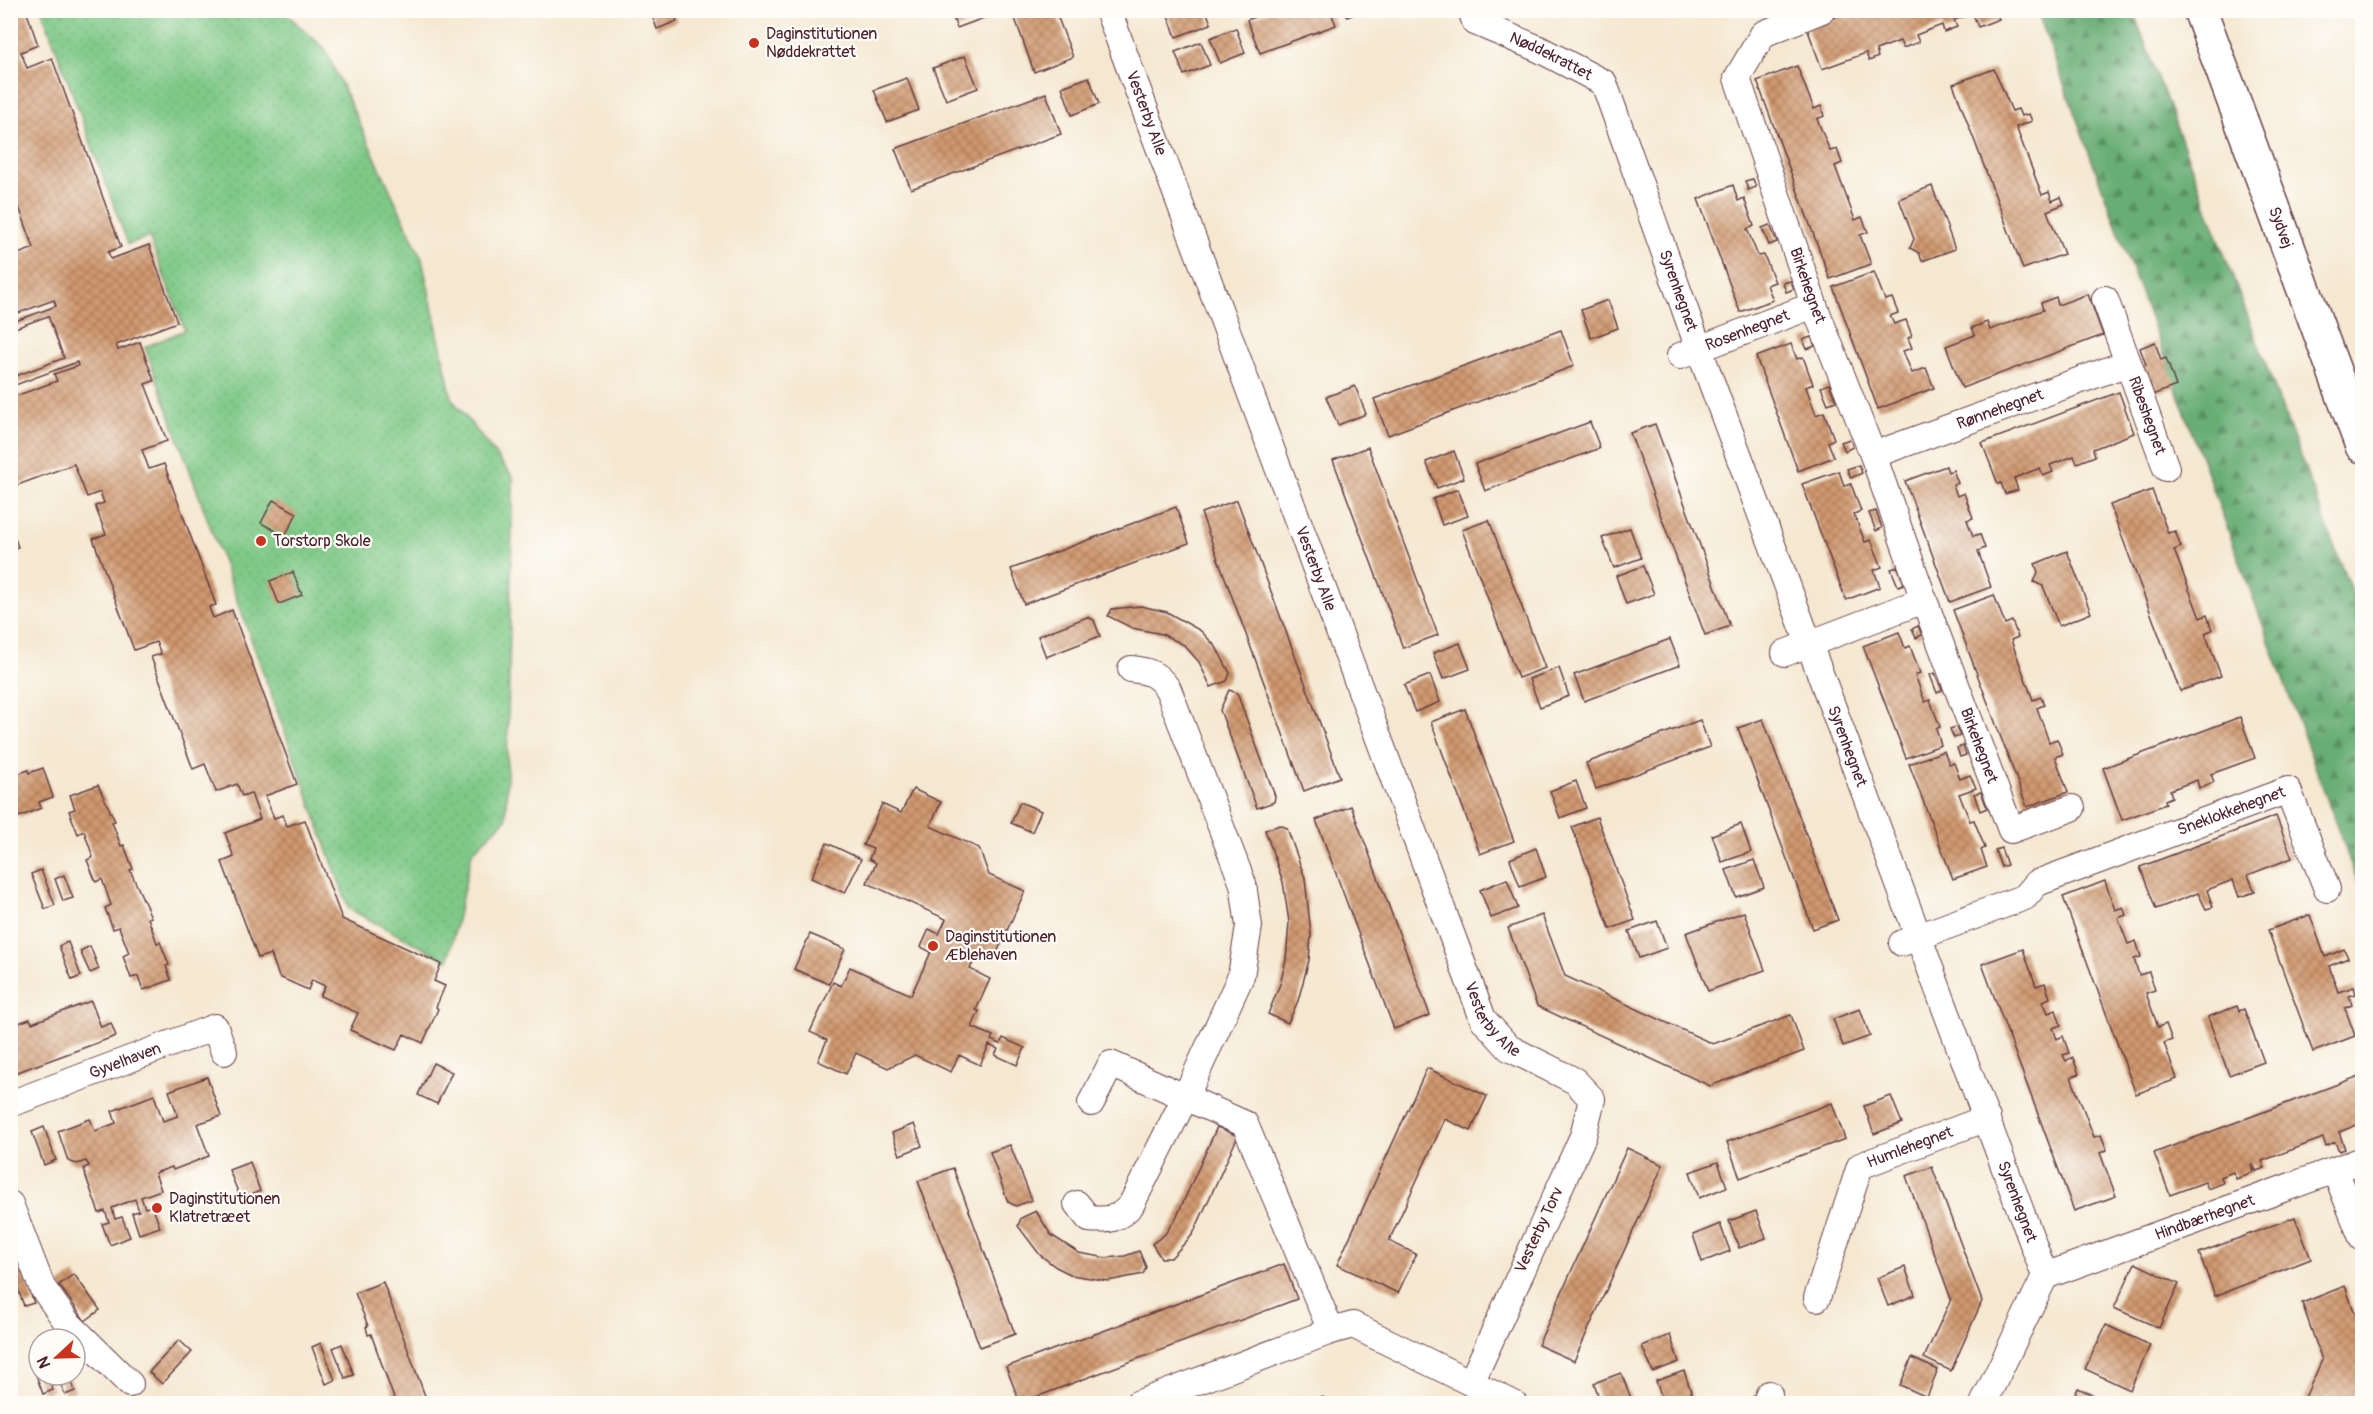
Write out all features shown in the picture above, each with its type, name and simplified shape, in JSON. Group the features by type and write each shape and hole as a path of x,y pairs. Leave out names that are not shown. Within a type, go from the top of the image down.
{"main road":[{"name":"Sydvej","path":"2200,10 2362,446"}],"street":[{"name":"Vesterby Alle","path":"1108,10 1483,1019 1509,1048 1575,1081"},
{"name":"Nøddekrattet","path":"1471,10 1475,22 1547,53 1604,83"},
{"name":"Birkehegnet","path":"1822,10 1763,34 1737,78 1814,305 1873,455 1924,600 2011,830 2072,808"},
{"name":"Syrenhegnet","path":"1604,83 1690,352 1809,644 1910,940 1987,1118 2045,1276"},
{"name":"Ribeshegnet","path":"2105,299 2166,468"},
{"name":"Rosenhegnet","path":"1690,352 1814,305"},
{"name":"Rønnehegnet","path":"1873,455 2128,363"},
{"path":"1785,653 1924,600"},
{"path":"1077,1204 1089,1219 1106,1220 1122,1215 1131,1204 1186,1096 1241,976 1249,926 1243,884 1168,689 1159,676 1149,671 1131,669"},
{"name":"Sneklokkehegnet","path":"1910,940 2025,897 2037,883 2288,790 2327,889"},
{"name":"Gyvelhaven","path":"10,1104 215,1027 224,1052"},
{"path":"1091,1103 1111,1064 1245,1124 1331,1331"},
{"name":"Vesterby Torv","path":"1470,1383 1583,1136 1592,1099 1575,1081"},
{"name":"Humlehegnet","path":"1817,1298 1860,1166 1987,1118"},
{"name":"Hindbærhegnet","path":"2045,1276 2362,1160"},
{"path":"2336,1170 2362,1239"},
{"path":"10,1204 42,1287 66,1321 130,1384"},
{"path":"1983,1404 2045,1276"},
{"path":"1137,1404 1331,1331 1353,1325 1514,1404"}],"green space":[{"path":"42,11 283,11 325,49 422,259 452,399 513,477 506,819 472,852 448,961 349,909 145,347 185,330 149,237 128,244"},
{"path":"2037,11 2133,11 2362,620 2362,894"}],"building":[{"path":"10,10 26,10 38,45 21,52 27,68 52,58 121,247 108,252 111,259 149,245 177,322 116,345 118,350 140,342 154,381 145,384 167,441 142,450 149,469 164,464 216,605 209,607 213,618 232,610 297,784 265,796 274,818 283,815 287,826 305,820 342,919 441,964 434,981 445,986 423,1043 404,1034 396,1050 350,1030 358,1013 320,996 325,986 312,980 308,990 279,977 271,954 258,958 222,862 234,857 225,833 260,819 251,793 242,796 237,784 216,792 205,764 193,769 151,657 161,654 156,642 134,650 93,539 106,534 95,506 104,503 100,492 87,497 74,464 10,488 10,398 57,381 54,374 78,366 77,362 10,387 10,378 64,358 48,316 10,330 10,323 56,306 54,300 10,316 10,257 34,248 19,207 10,210"},
{"path":"650,10 673,10 677,21 657,29"},
{"path":"950,10 987,10 989,16 957,28"},
{"path":"1012,10 1055,10 1073,57 1034,72"},
{"path":"1166,10 1206,10 1211,24 1176,37"},
{"path":"1272,10 1330,10 1336,25 1260,53 1247,20"},
{"path":"1345,10 1363,10 1363,11 1347,17"},
{"path":"1853,10 1995,10 1999,19 1978,27 1973,14 1954,20 1957,27 1944,32 1942,25 1916,35 1919,42 1903,48 1900,41 1876,50 1878,57 1869,61 1866,53 1822,69 1807,28"},
{"path":"1236,28 1245,53 1220,63 1210,38"},
{"path":"1201,42 1210,65 1184,75 1175,52"},
{"path":"965,56 978,88 946,100 933,68"},
{"path":"1797,66 1814,109 1821,106 1824,116 1817,119 1830,151 1837,149 1842,163 1835,166 1855,220 1862,217 1868,232 1860,235 1871,264 1830,279 1757,81"},
{"path":"1994,69 2012,111 2018,109 2021,116 2029,114 2032,121 2016,127 2042,195 2049,192 2052,201 2061,197 2064,204 2047,211 2064,254 2023,269 1953,84"},
{"path":"1089,77 1099,104 1072,115 1062,87"},
{"path":"907,78 919,110 887,122 874,90"},
{"path":"1046,93 1061,134 911,189 895,149"},
{"path":"1753,179 1756,187 1748,190 1745,181"},
{"path":"1733,185 1738,201 1744,198 1754,226 1747,229 1758,256 1764,255 1775,282 1767,285 1773,300 1740,312 1698,199"},
{"path":"1932,186 1955,249 1922,261 1919,253 1910,248 1914,239 1899,199"},
{"path":"1770,225 1777,242 1769,245 1762,228"},
{"path":"1874,272 1885,300 1892,298 1898,313 1890,316 1894,324 1906,320 1912,336 1908,338 1912,348 1903,351 1912,373 1926,368 1934,388 1878,409 1833,287"},
{"path":"1791,281 1794,289 1786,292 1783,283"},
{"path":"2088,294 2103,335 1962,388 1946,346 1975,335 1972,328 1987,322 1990,330 2043,310 2041,303 2056,297 2058,305"},
{"path":"1608,300 1618,328 1591,338 1581,310"},
{"path":"1561,330 1574,366 1388,435 1374,399"},
{"path":"1811,337 1815,346 1807,349 1803,340"},
{"path":"2155,342 2161,360 2166,358 2176,386 2152,395 2142,367 2146,365 2140,348"},
{"path":"1791,344 1797,359 1803,357 1813,384 1806,387 1816,415 1824,412 1834,439 1828,442 1834,457 1798,471 1756,357"},
{"path":"1829,384 1836,401 1828,404 1821,387"},
{"path":"1355,386 1366,414 1338,425 1326,397"},
{"path":"2119,392 2134,433 2093,449 2095,456 2077,463 2074,456 2050,465 2053,472 2043,476 2040,468 2014,478 2018,490 2005,494 2001,483 1998,484 1982,443"},
{"path":"1590,422 1600,448 1485,491 1475,464"},
{"path":"1655,424 1730,626 1705,635 1630,433"},
{"path":"1850,439 1853,447 1845,451 1841,442"},
{"path":"1368,447 1438,635 1403,648 1333,460"},
{"path":"1454,451 1464,478 1437,488 1426,462"},
{"path":"1859,465 1862,473 1851,478 1847,469"},
{"path":"1946,466 1948,472 1953,470 1958,483 1953,485 1957,496 1964,493 1973,518 1967,520 1973,536 1980,534 1985,548 1978,551 1991,587 1950,602 1905,481"},
{"path":"1839,471 1844,486 1851,484 1861,511 1854,514 1865,542 1871,540 1882,567 1874,570 1880,587 1846,600 1802,484"},
{"path":"1458,489 1468,516 1442,525 1433,499"},
{"path":"2152,490 2168,533 2175,531 2181,547 2174,550 2200,618 2207,615 2212,630 2205,633 2221,676 2180,691 2110,505"},
{"path":"273,500 297,513 285,536 261,523"},
{"path":"1237,500 1340,777 1304,791 1201,513"},
{"path":"1176,507 1189,543 1024,604 1011,569"},
{"path":"1876,511 1882,528 1876,531 1869,513"},
{"path":"1489,520 1545,668 1518,678 1462,530"},
{"path":"1630,528 1641,558 1614,568 1602,538"},
{"path":"10,529 18,547 10,549"},
{"path":"2067,551 2091,613 2059,626 2043,586 2034,582 2038,572 2035,564"},
{"path":"1643,566 1654,594 1626,604 1616,576"},
{"path":"1898,567 1904,584 1898,586 1891,569"},
{"path":"293,572 302,595 279,604 270,581"},
{"path":"1994,595 2005,624 2012,621 2018,637 2011,640 2033,700 2041,697 2044,705 2037,708 2049,742 2057,739 2063,754 2055,757 2068,792 2027,807 1953,610"},
{"path":"1141,606 1167,612 1201,631 1216,647 1230,673 1227,681 1211,687 1199,662 1184,645 1162,634 1132,628 1108,616 1112,609"},
{"path":"1087,617 1094,620 1100,636 1046,657 1038,636"},
{"path":"1918,626 1922,635 1916,638 1912,629"},
{"path":"1899,632 1905,648 1910,646 1920,673 1915,675 1925,702 1930,700 1940,727 1936,729 1941,745 1906,758 1863,646"},
{"path":"1670,639 1680,665 1584,701 1574,675"},
{"path":"1460,643 1470,669 1443,679 1433,653"},
{"path":"1559,668 1569,696 1540,707 1529,679"},
{"path":"1935,673 1942,690 1937,693 1930,675"},
{"path":"1430,675 1440,702 1415,712 1404,685"},
{"path":"1229,690 1237,693 1275,796 1274,802 1257,808 1220,710"},
{"path":"1465,709 1514,841 1480,854 1431,722"},
{"path":"2240,717 2255,758 2211,774 2214,782 2199,788 2197,780 2170,790 2172,797 2165,800 2166,804 2122,820 2103,768"},
{"path":"1763,719 1838,920 1813,929 1738,728"},
{"path":"1700,720 1710,747 1596,789 1586,763"},
{"path":"1956,727 1960,736 1954,738 1950,729"},
{"path":"1963,746 1966,755 1960,757 1957,748"},
{"path":"1944,751 1949,764 1954,763 1960,779 1970,775 1976,788 1959,794 1970,821 1974,820 1985,848 1981,850 1987,867 1953,879 1909,764"},
{"path":"43,768 53,797 39,802 41,808 19,817 17,810 10,813 10,777 28,770 29,773"},
{"path":"1576,781 1586,808 1560,818 1550,791"},
{"path":"98,785 115,821 112,822 121,846 124,845 133,869 130,870 151,917 148,918 157,943 160,942 169,965 166,966 171,980 143,990 138,976 131,978 123,956 129,953 119,927 113,929 105,908 111,905 102,879 96,882 87,860 93,857 84,831 78,834 69,811 75,809 70,795"},
{"path":"913,789 941,802 930,826 979,848 989,875 1025,891 994,959 978,952 970,969 990,979 976,1010 979,1011 972,1027 993,1036 991,1040 1000,1044 1003,1038 1025,1048 1017,1065 995,1055 998,1049 989,1045 980,1065 959,1055 951,1072 915,1055 888,1068 856,1053 846,1074 818,1061 827,1040 810,1032 833,982 841,986 850,967 911,995 931,952 921,947 929,929 939,934 946,919 867,883 876,863 869,859 873,849 863,845 882,804 901,813"},
{"path":"1981,792 1987,808 1980,811 1974,794"},
{"path":"1020,802 1041,811 1032,832 1011,823"},
{"path":"1351,806 1430,1015 1394,1029 1316,820"},
{"path":"2276,816 2292,858 2248,875 2255,892 2239,897 2233,880 2207,890 2213,907 2206,909 2198,893 2156,909 2140,867"},
{"path":"1597,817 1635,920 1610,929 1572,827"},
{"path":"1741,824 1751,852 1722,862 1712,835"},
{"path":"1280,825 1287,828 1305,878 1311,935 1309,960 1298,1001 1288,1023 1268,1014 1280,984 1286,960 1289,922 1283,882 1265,830"},
{"path":"827,843 861,859 845,893 811,878"},
{"path":"1536,848 1546,877 1520,887 1510,859"},
{"path":"2001,848 2007,865 2001,867 1995,850"},
{"path":"1754,860 1764,887 1736,897 1726,870"},
{"path":"41,870 55,905 45,909 31,874"},
{"path":"64,875 73,898 63,901 55,879"},
{"path":"1507,879 1518,908 1491,918 1480,890"},
{"path":"2105,881 2115,910 2123,907 2126,915 2118,918 2128,944 2136,941 2141,957 2134,959 2139,975 2149,972 2155,990 2146,993 2158,1027 2166,1024 2172,1040 2164,1043 2177,1079 2136,1094 2063,897"},
{"path":"1744,912 1765,970 1708,991 1686,933"},
{"path":"1542,915 1565,976 1713,1044 1791,1015 1804,1051 1710,1086 1537,1006 1508,928"},
{"path":"2310,915 2325,957 2344,949 2348,958 2329,966 2338,992 2354,987 2356,994 2349,996 2352,1005 2345,1008 2355,1036 2313,1052 2268,930"},
{"path":"1657,921 1667,948 1639,958 1629,931"},
{"path":"810,934 845,949 829,984 794,969"},
{"path":"68,942 81,976 72,980 59,946"},
{"path":"90,946 99,969 90,973 80,951"},
{"path":"2023,949 2036,986 2045,983 2050,998 2043,1001 2048,1013 2056,1010 2061,1025 2053,1028 2057,1039 2063,1036 2069,1053 2063,1055 2066,1061 2073,1058 2079,1074 2071,1077 2094,1137 2101,1135 2107,1150 2100,1153 2116,1196 2074,1211 1982,964"},
{"path":"91,1001 101,1027 111,1023 116,1036 15,1073 10,1061 10,1026 30,1019 32,1023"},
{"path":"2237,1006 2239,1011 2244,1009 2264,1062 2229,1075 2208,1017"},
{"path":"1860,1009 1870,1036 1843,1046 1833,1019"},
{"path":"433,1063 452,1072 437,1104 418,1095"},
{"path":"1427,1068 1487,1096 1471,1131 1445,1119 1389,1241 1416,1254 1398,1293 1337,1265"},
{"path":"2362,1075 2362,1123 2339,1132 2345,1149 2339,1151 2335,1142 2326,1146 2323,1138 2262,1161 2265,1168 2256,1171 2253,1164 2251,1165 2253,1172 2236,1179 2233,1172 2221,1177 2223,1183 2208,1189 2205,1182 2170,1195 2154,1153"},
{"path":"207,1077 221,1116 197,1124 209,1156 173,1170 172,1167 155,1173 161,1190 141,1197 145,1208 152,1206 160,1227 139,1234 132,1213 139,1211 135,1199 112,1208 115,1219 122,1217 130,1237 110,1245 102,1224 109,1222 105,1211 99,1213 86,1177 84,1168 89,1166 86,1161 77,1164 68,1161 58,1131 90,1119 95,1131 116,1123 112,1111 154,1095 163,1121 178,1116 169,1091"},
{"path":"1891,1096 1902,1123 1874,1134 1864,1106"},
{"path":"1832,1103 1845,1139 1740,1178 1727,1142"},
{"path":"914,1124 922,1146 900,1155 892,1133"},
{"path":"44,1127 56,1160 44,1165 32,1132"},
{"path":"1217,1127 1238,1136 1193,1234 1171,1258 1161,1258 1152,1244 1165,1234 1176,1218"},
{"path":"1010,1145 1032,1200 1016,1206 1008,1202 990,1152"},
{"path":"1627,1148 1663,1165 1574,1361 1538,1345"},
{"path":"250,1162 260,1191 241,1199 229,1170"},
{"path":"1718,1162 1727,1187 1699,1198 1690,1172"},
{"path":"1932,1167 1982,1301 1951,1371 1924,1358 1951,1299 1906,1176"},
{"path":"953,1168 1015,1334 980,1347 918,1181"},
{"path":"1036,1211 1051,1235 1079,1253 1107,1258 1125,1256 1139,1251 1146,1267 1143,1274 1108,1281 1072,1275 1056,1267 1040,1255 1018,1226 1021,1218"},
{"path":"1756,1211 1766,1238 1739,1248 1729,1221"},
{"path":"2295,1217 2311,1259 2215,1296 2199,1253"},
{"path":"1720,1224 1730,1251 1702,1262 1693,1235"},
{"path":"2135,1263 2179,1284 2159,1328 2114,1308"},
{"path":"1284,1264 1297,1299 1020,1403 1006,1367"},
{"path":"20,1265 34,1303 24,1306 11,1269"},
{"path":"1905,1267 1915,1295 1888,1306 1877,1278"},
{"path":"74,1274 100,1310 85,1321 59,1285"},
{"path":"383,1282 428,1404 396,1404 371,1334 368,1335 366,1327 368,1326 355,1293"},
{"path":"2345,1286 2362,1333 2362,1384 2354,1404 2302,1404 2322,1360 2302,1303"},
{"path":"2106,1325 2150,1345 2130,1390 2085,1369"},
{"path":"1670,1335 1679,1362 1653,1372 1642,1346"},
{"path":"179,1340 192,1352 162,1384 149,1372"},
{"path":"321,1343 335,1380 326,1384 312,1347"},
{"path":"342,1344 354,1375 345,1378 333,1348"},
{"path":"1912,1358 1938,1370 1927,1397 1900,1385"},
{"path":"1684,1371 1693,1397 1677,1404 1664,1404 1656,1381"},
{"path":"1621,1373 1631,1398 1618,1404 1601,1404 1594,1383"},
{"path":"40,1387 52,1387 53,1390 43,1394"},
{"path":"62,1387 74,1387 75,1391 65,1395"},
{"path":"2078,1388 2112,1404 2071,1404"},
{"path":"1322,1397 1337,1404 1304,1404 1304,1403"}],"place":[{"name":"Daginstitutionen Nøddekrattet","path":"754,43"},
{"name":"Torstorp Skole","path":"261,541"},
{"name":"Daginstitutionen Æblehaven","path":"933,946"},
{"name":"Daginstitutionen Klatretræet","path":"157,1208"}]}
